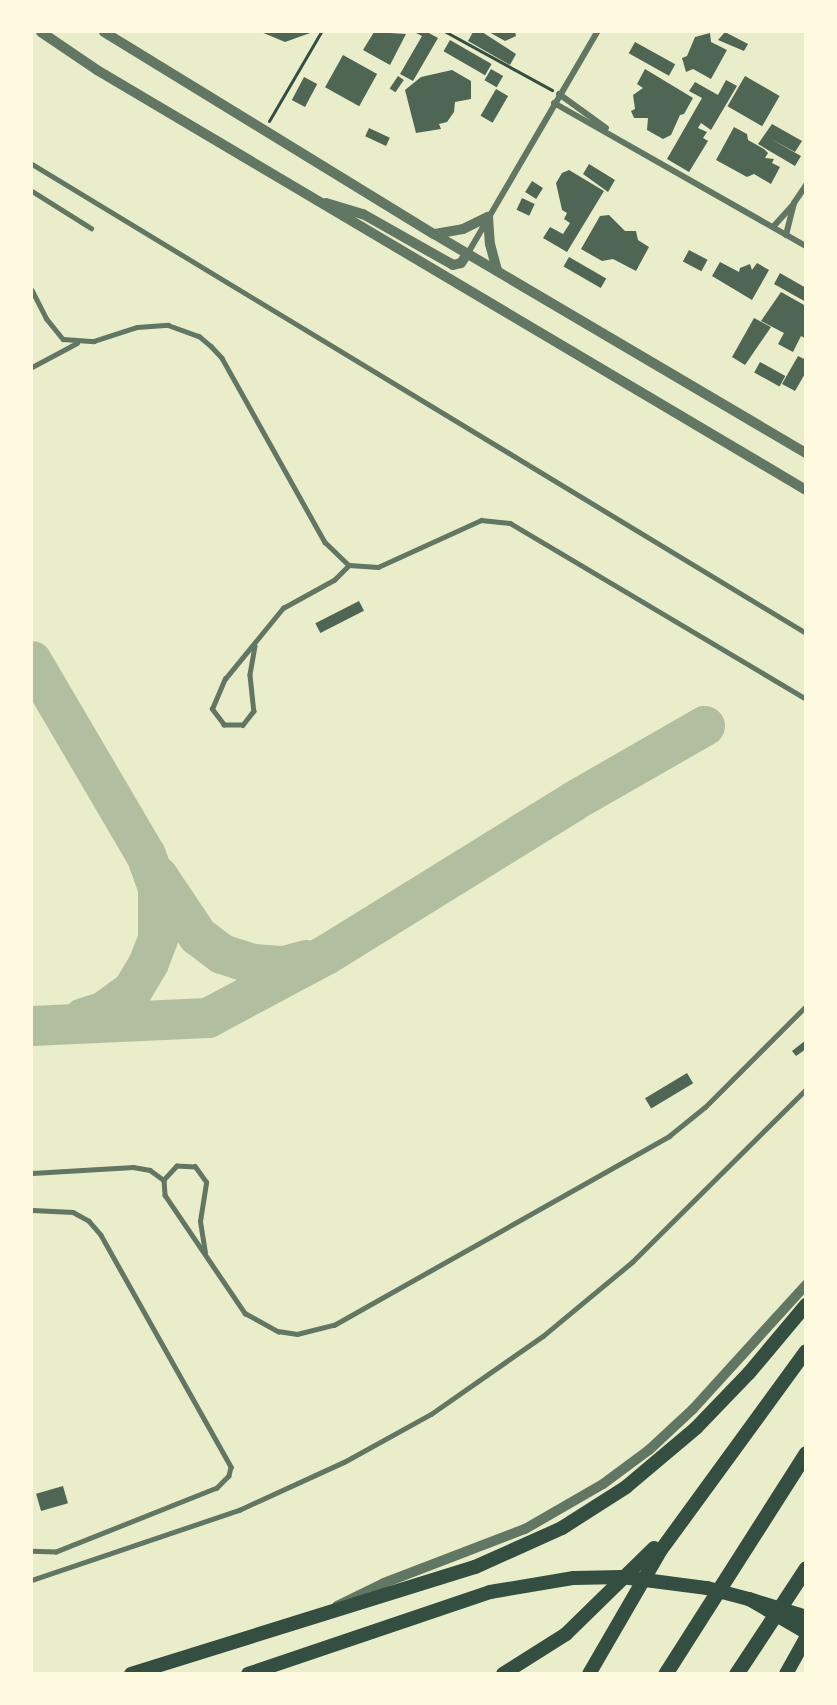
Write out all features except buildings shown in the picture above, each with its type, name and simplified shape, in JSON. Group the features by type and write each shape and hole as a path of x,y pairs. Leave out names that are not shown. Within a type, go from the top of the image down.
{"highway":[{"path":"665,1674 806,1453"},
{"path":"736,1674 806,1569"}],"main road":[{"path":"131,1674 324,1615 520,1549 604,1503 646,1473 714,1410 806,1305"},
{"path":"589,1674 638,1586 689,1509 806,1352"},
{"path":"503,1674 566,1634 648,1555 689,1509"},
{"path":"248,1674 448,1605 532,1583 622,1577 707,1587 806,1617"},
{"path":"749,1599 806,1632"},
{"path":"786,1674 806,1638"}],"street":[{"path":"41,32 97,70 806,490"},
{"path":"104,32 434,234 806,453"},
{"path":"317,201 363,214 453,265 461,263 597,32"},
{"path":"559,94 611,132"},
{"path":"554,103 611,132 806,246"},
{"path":"772,227 795,203 806,185"},
{"path":"786,235 795,203"},
{"path":"434,234 463,229 489,217"},
{"path":"489,217 490,244 497,270"},
{"path":"324,1615 360,1593 525,1529 603,1484 686,1416 806,1285"}],"lane":[{"path":"32,164 806,633"},
{"path":"32,191 91,228"},
{"path":"32,290 55,330 63,339 78,342"},
{"path":"32,368 78,342 153,325 184,329 212,346 222,358 325,542 349,565 378,567 481,520 510,523 806,699"},
{"path":"255,646 250,675 254,703 250,719 234,728 224,725 212,710 213,699 225,679 255,646 283,608 334,580 349,565"},
{"path":"206,1253 200,1221 206,1182 202,1173 195,1167 177,1166 164,1180 165,1195 206,1253 233,1299 260,1324 297,1334 334,1325 669,1136 705,1107 806,1006"},
{"path":"32,1580 239,1510 344,1462 431,1414 543,1336 632,1262 806,1089"},
{"path":"32,1173 133,1167 150,1170 164,1180"},
{"path":"32,1210 73,1212 89,1221 101,1235 231,1467 229,1476 217,1488 56,1552 32,1551"}],"path":[{"path":"264,130 321,32"},
{"path":"446,32 559,94"}],"taxiway":[{"path":"32,661 146,855 158,888 158,939 149,963 132,991 103,1012 83,1018"},
{"path":"32,1026 208,1018 326,955 574,801 705,726"},
{"path":"158,876 198,936 222,954 252,964 284,966 306,960"}]}
